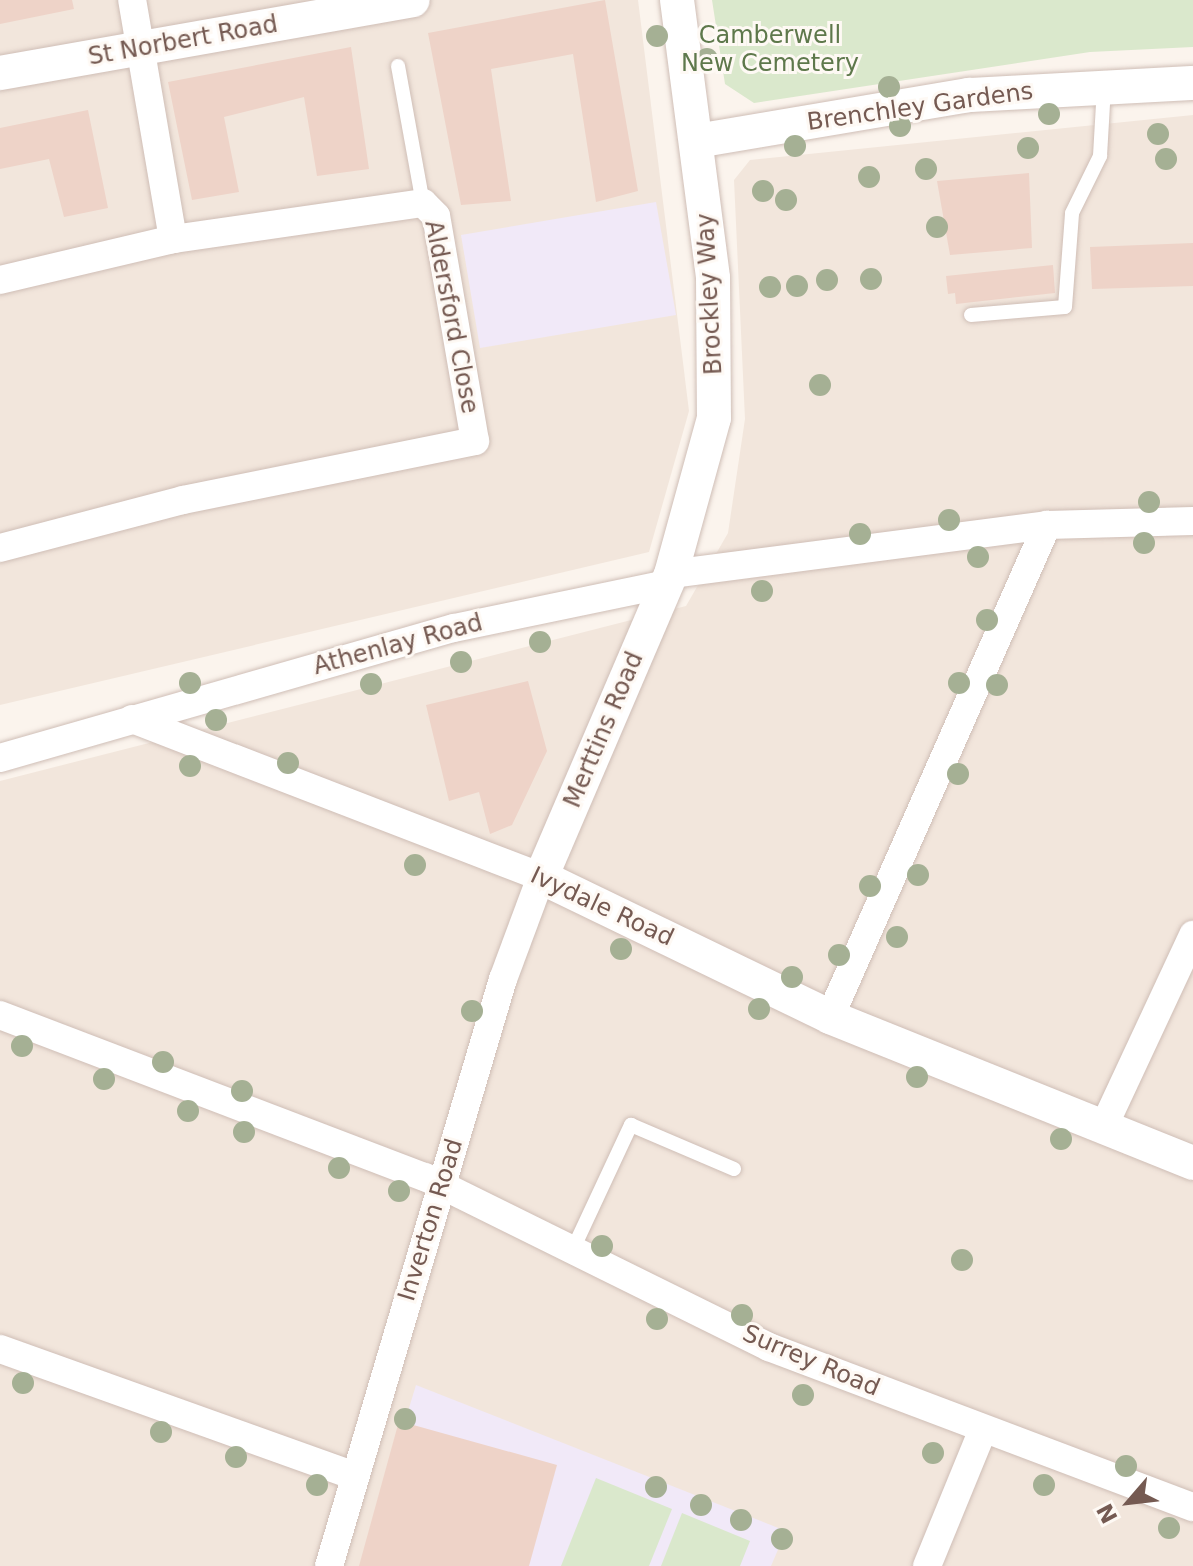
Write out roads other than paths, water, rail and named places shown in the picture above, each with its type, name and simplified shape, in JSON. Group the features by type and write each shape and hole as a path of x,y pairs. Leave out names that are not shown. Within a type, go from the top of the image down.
{"street":[{"path":"132,0 143,48 173,239"},
{"name":"St Norbert Road","path":"0,73 413,0"},
{"name":"Brockley Way","path":"669,579 714,418 713,278 677,0"},
{"name":"Brenchley Gardens","path":"697,141 969,95 1193,83"},
{"name":"Aldersford Close","path":"0,280 173,239 423,203 436,216 475,441 183,500 0,548"},
{"name":"Athenlay Road","path":"132,719 454,628 669,579 1047,525 1193,521"},
{"path":"830,1017 1047,525"},
{"name":"Merttins Road","path":"541,877 669,579"},
{"path":"0,758 132,719"},
{"name":"Ivydale Road","path":"132,719 541,877 830,1017 1193,1163"},
{"name":"Inverton Road","path":"329,1566 441,1185 541,877"},
{"path":"1104,1126 1193,935"},
{"name":"Surrey Road","path":"0,1015 441,1185 574,1247 769,1347 982,1432 1193,1507"},
{"path":"0,1349 355,1476"},
{"path":"927,1566 982,1432"}],"lane":[{"path":"398,66 423,203"},
{"path":"971,315 1065,307 1072,213 1100,156 1104,86"},
{"path":"574,1247 631,1125 734,1169"}],"park label":[{"name":"Camberwell New Cemetery","path":"770,50"}]}
